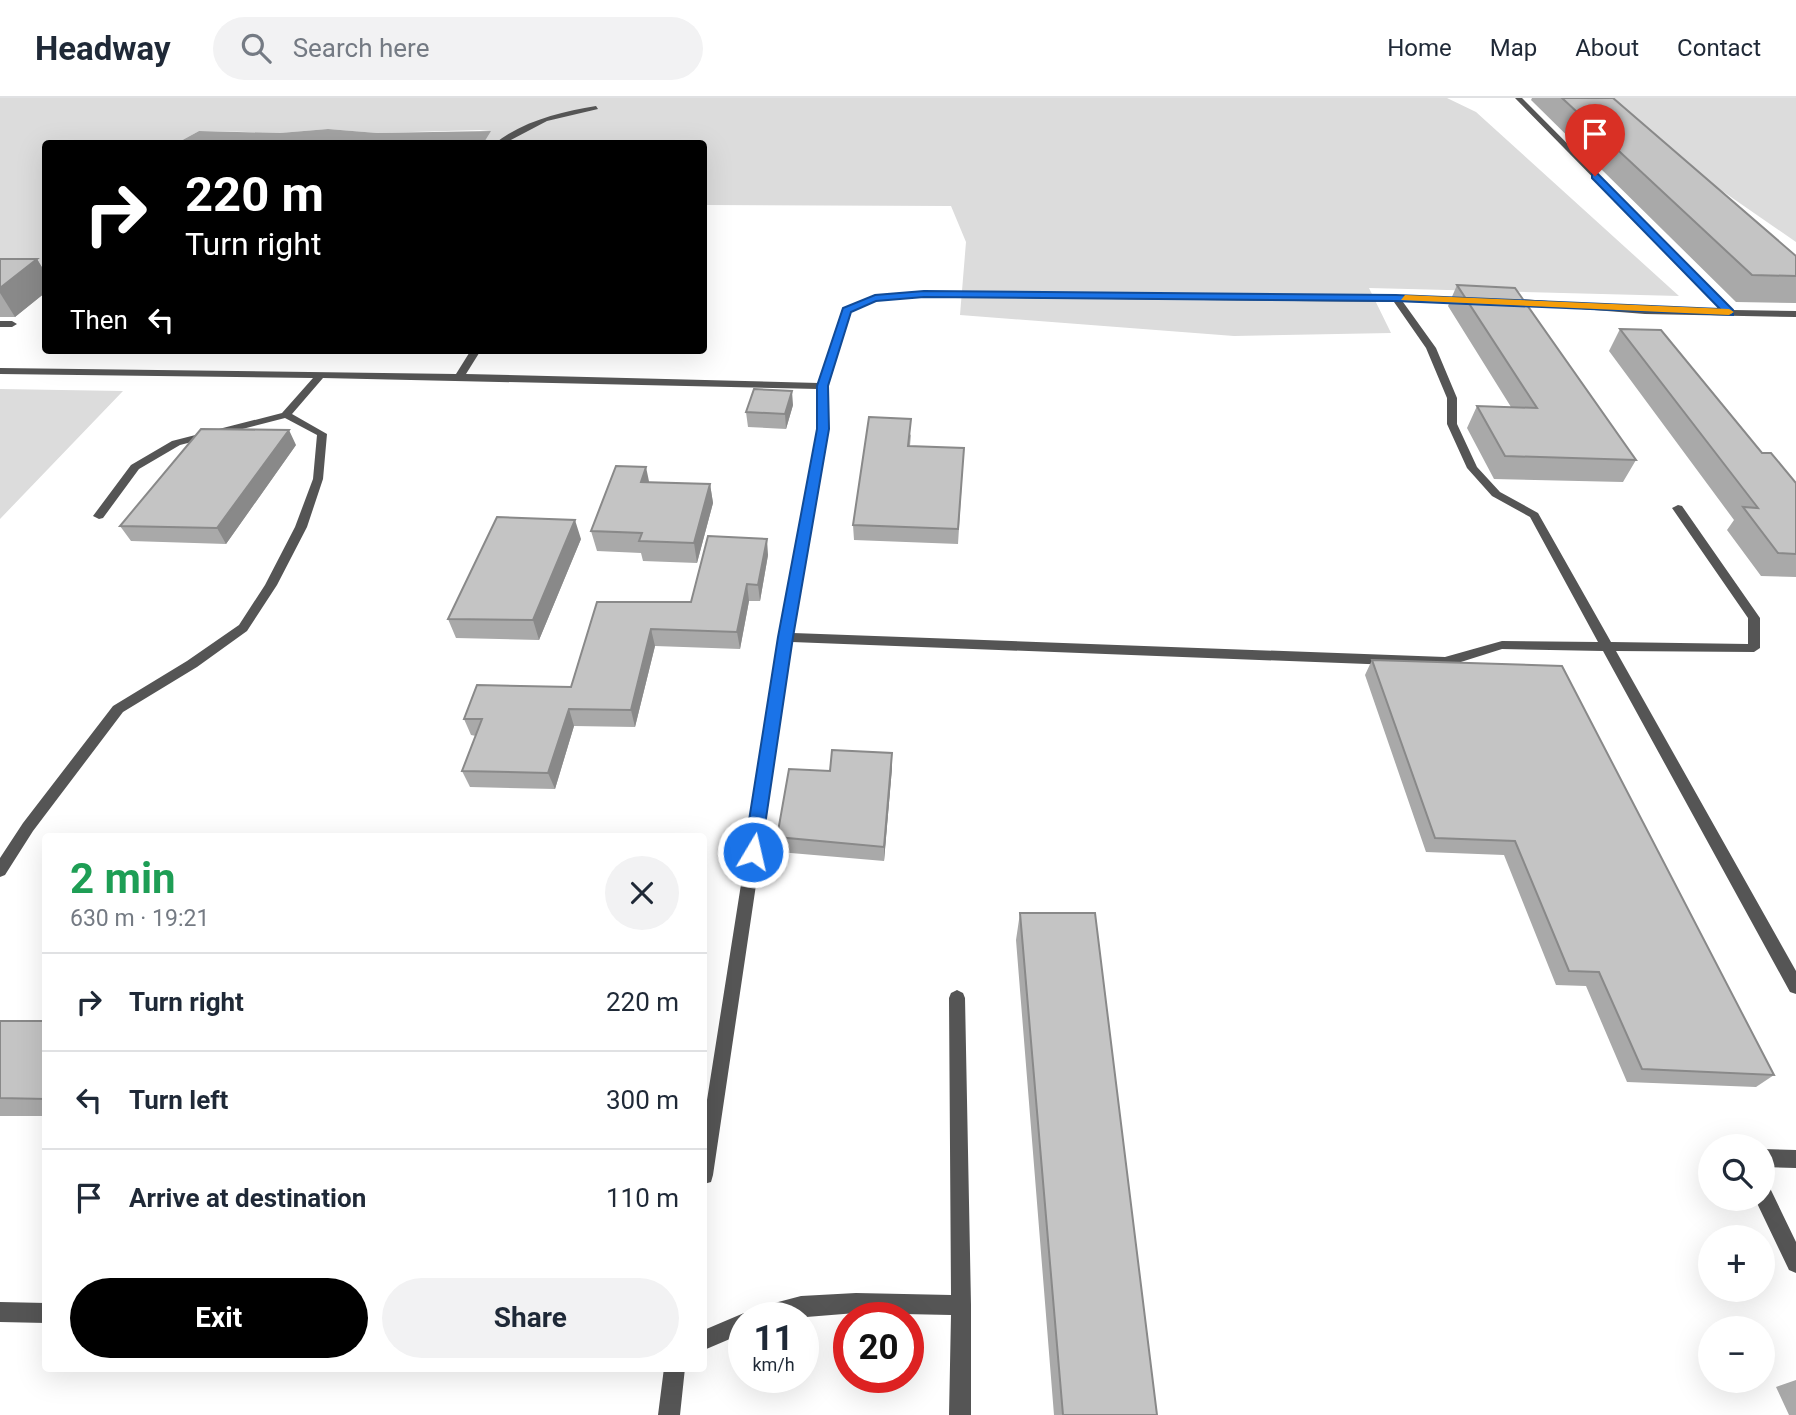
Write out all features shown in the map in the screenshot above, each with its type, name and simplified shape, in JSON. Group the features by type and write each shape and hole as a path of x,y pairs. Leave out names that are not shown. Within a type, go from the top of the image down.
{"street":[{"path":"1518,98 1730,312"},
{"path":"503,140 517,130 559,113 596,108"},
{"path":"707,1155 786,637 823,429 823,386 847,310 875,298 924,294 1478,300"},
{"path":"1396,298 1431,348 1452,398 1452,424 1472,468 1496,494 1534,515 1796,987"},
{"path":"1492,301 1796,314"},
{"path":"0,324 12,324"},
{"path":"459,377 473,354"},
{"path":"0,371 459,377 823,386"},
{"path":"99,516 135,467 176,443 286,415 320,376"},
{"path":"0,871 28,827 118,709 192,664 243,628 271,586 301,527 318,479 322,434 286,415"},
{"path":"786,637 1445,662 1502,645 1754,648 1754,618 1678,508"},
{"path":"957,999 960,1415"},
{"path":"1775,1158 1796,1159"},
{"path":"1771,1211 1796,1263"},
{"path":"819,1305 961,1305"},
{"path":"0,1312 42,1313"},
{"path":"707,1339 728,1330"},
{"path":"669,1415 674,1372"}],"shaded area":[{"path":"0,98 1447,98 1476,112 1679,296 1369,288 1391,333 1234,336 960,315 966,242 951,206 707,205 707,140 485,140 490,131 377,133 328,129 280,133 199,131 182,140 42,140 42,286 0,285"},
{"path":"1609,98 1796,98 1796,242 1715,186"},
{"path":"328,129 377,133 491,131 485,140 182,140 199,131 280,133"},
{"path":"0,389 123,391 0,519"}],"building":[{"path":"1562,98 1613,98 1796,256 1796,276 1752,275"},
{"path":"0,259 37,259 0,288"},
{"path":"1457,285 1515,288 1636,460 1505,456 1477,406 1537,408"},
{"path":"1620,329 1661,330 1762,453 1771,453 1796,483 1796,554 1778,553 1743,507 1758,508"},
{"path":"754,389 792,391 785,414 746,412"},
{"path":"869,417 911,419 908,446 964,448 958,529 853,525"},
{"path":"201,429 289,430 217,528 120,526"},
{"path":"616,466 646,467 641,482 710,484 694,543 639,541 642,533 591,531"},
{"path":"497,517 575,520 533,620 448,619"},
{"path":"708,536 767,539 758,585 747,584 737,632 651,629 631,710 569,709 548,773 462,771 482,719 464,719 477,685 571,687 597,602 691,602"},
{"path":"1372,660 1562,666 1774,1075 1642,1069 1599,972 1569,971 1515,841 1435,838"},
{"path":"832,750 892,753 884,847 777,837 789,769 830,771"},
{"path":"1020,913 1095,913 1157,1415 1063,1415"},
{"path":"0,1021 42,1021 42,1099 0,1098"}],"slow traffic":[{"path":"1405,298 1519,302 1645,311 1729,312"}],"route":[{"path":"753,852 786,637 823,429 823,386 847,310 875,298 924,294 1396,298 1519,302 1645,311 1730,312 1595,176"}]}
